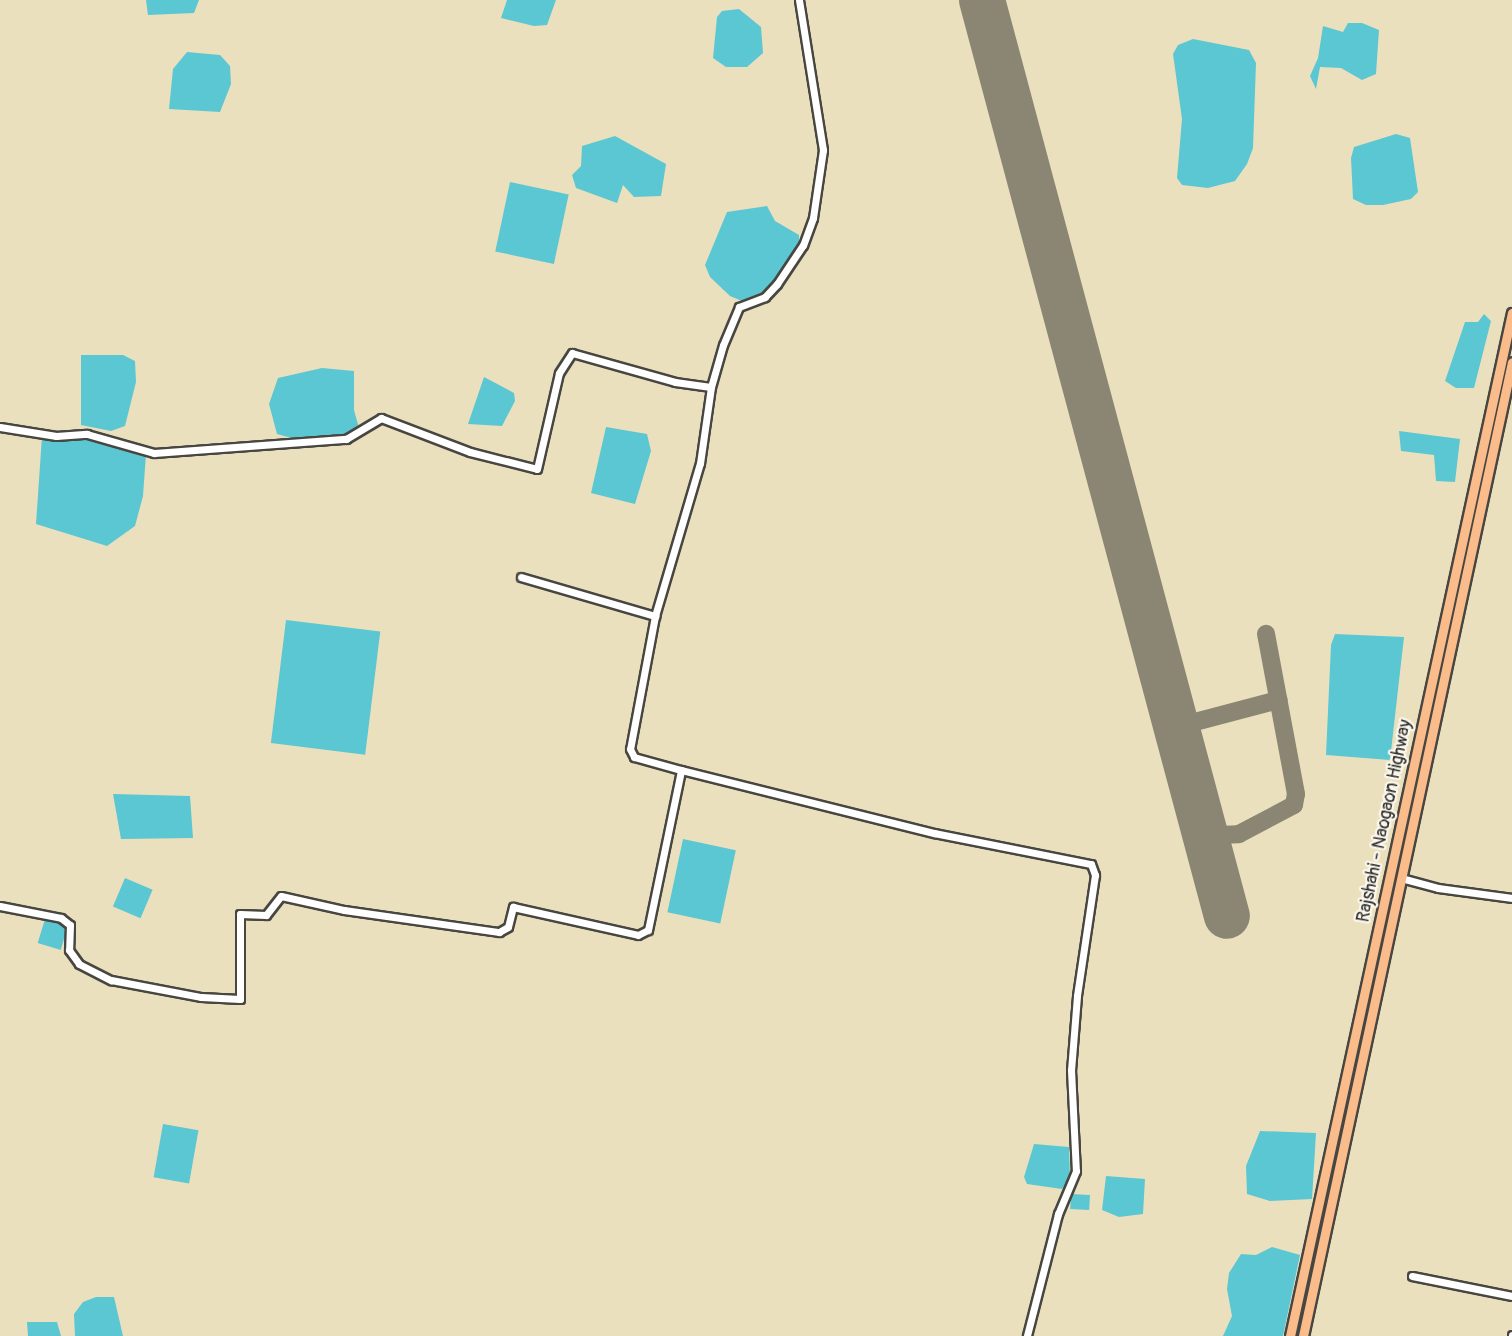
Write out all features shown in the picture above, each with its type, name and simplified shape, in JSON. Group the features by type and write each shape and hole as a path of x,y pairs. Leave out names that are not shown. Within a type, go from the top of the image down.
{"main road":[{"name":"Rajshahi - Naogaon Highway","path":"1290,1336 1512,313"},
{"name":"Rajshahi - Naogaon Highway","path":"1303,1336 1512,362"},
{"path":"1385,898 1396,901"}],"street":[{"path":"799,0 823,150 813,218 803,245 777,284 765,297 739,307 711,387 700,463 655,616 630,749 634,757 681,770 934,833 1091,864 1095,875 1077,996 1071,1070 1076,1171 1058,1214 1028,1336"},
{"path":"0,427 46,435 87,434 154,453 346,439 381,418 470,452 537,469 559,373 572,353 675,382 711,387"},
{"path":"521,578 655,616"},
{"path":"0,906 62,918 70,926 69,950 79,964 111,980 201,997 240,999 240,914 266,915 281,897 344,910 499,932 508,927 513,907 638,935 648,930 681,770"},
{"path":"1401,878 1438,888 1512,898"},
{"path":"1412,1276 1512,1296"}],"water":[{"path":"146,0 199,0 194,13 148,15"},
{"path":"507,0 556,0 547,25 534,26 501,18"},
{"path":"739,9 761,27 763,53 747,67 726,67 713,58 717,17 722,11"},
{"path":"1348,23 1362,23 1379,30 1376,74 1362,80 1341,68 1320,67 1316,89 1310,76 1318,58 1323,26 1343,32"},
{"path":"1193,39 1249,50 1256,63 1253,148 1247,164 1235,181 1208,188 1182,185 1177,178 1182,119 1173,54 1178,45"},
{"path":"187,52 220,55 230,66 231,84 220,112 169,109 173,69"},
{"path":"1396,134 1410,138 1418,192 1411,199 1383,205 1366,205 1353,199 1351,158 1354,147"},
{"path":"615,136 666,164 661,196 634,197 623,185 617,203 576,188 572,175 581,166 582,146"},
{"path":"510,182 569,194 554,264 495,251"},
{"path":"767,206 775,221 799,235 799,248 762,294 742,301 730,296 710,277 705,265 727,212"},
{"path":"1484,314 1491,321 1474,388 1456,388 1445,381 1465,322 1478,322"},
{"path":"81,355 123,355 135,361 136,382 125,426 111,431 81,425"},
{"path":"322,368 354,371 354,410 359,428 348,434 291,438 277,434 269,404 278,378"},
{"path":"484,377 514,393 515,401 502,426 468,424"},
{"path":"606,427 647,434 651,451 635,504 591,493"},
{"path":"1399,431 1460,439 1455,482 1436,481 1434,455 1401,451"},
{"path":"42,436 101,440 146,454 143,496 135,526 107,546 36,524"},
{"path":"286,620 380,632 365,755 271,743"},
{"path":"1335,634 1404,637 1390,760 1326,755 1331,645"},
{"path":"113,794 190,796 193,838 121,839"},
{"path":"683,839 736,850 720,924 667,912"},
{"path":"125,878 153,890 141,918 113,907"},
{"path":"45,919 68,926 61,950 38,943"},
{"path":"163,1124 198,1130 189,1183 154,1177"},
{"path":"1260,1131 1316,1133 1312,1199 1270,1201 1247,1194 1246,1166"},
{"path":"1034,1144 1069,1147 1070,1177 1062,1189 1027,1184 1024,1177"},
{"path":"1106,1176 1145,1179 1143,1214 1119,1217 1102,1210"},
{"path":"1071,1194 1090,1195 1089,1210 1070,1209"},
{"path":"1272,1247 1300,1255 1283,1336 1223,1336 1232,1316 1227,1289 1229,1273 1241,1254 1256,1255"},
{"path":"96,1297 114,1297 123,1336 75,1336 74,1314 83,1302"},
{"path":"27,1322 57,1322 61,1336 28,1336"}],"taxiway":[{"path":"1203,830 1216,835 1239,834 1294,805 1296,794 1266,634"},
{"path":"1176,727 1278,700"}],"runway":[{"path":"982,0 1227,916"}]}
